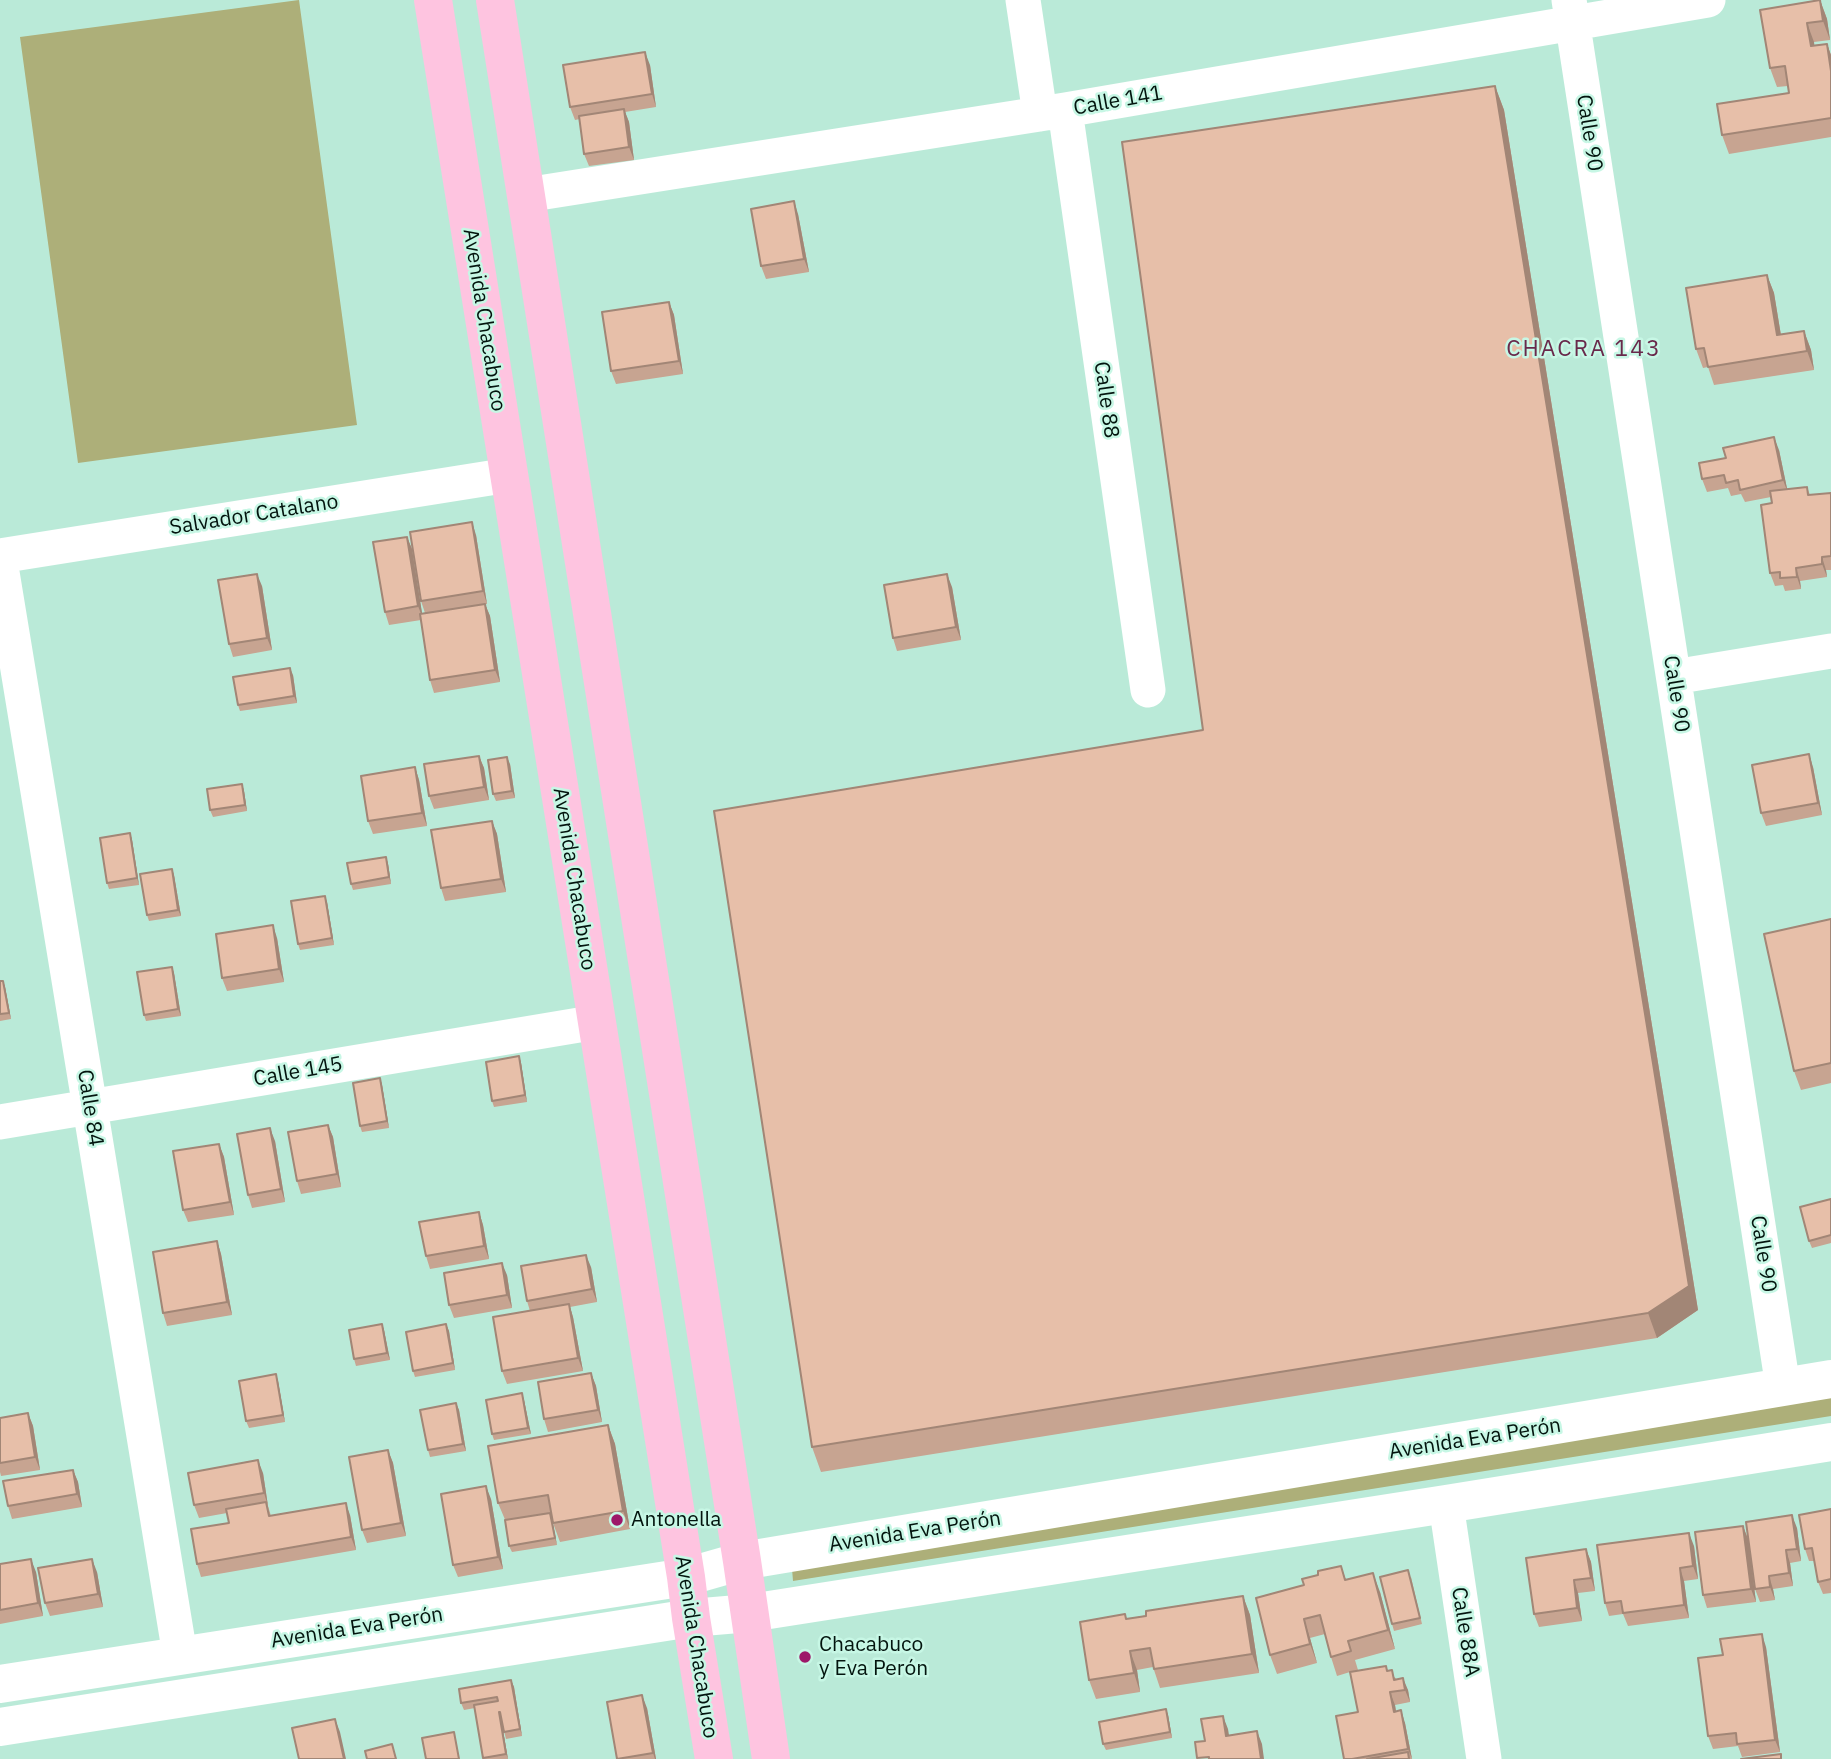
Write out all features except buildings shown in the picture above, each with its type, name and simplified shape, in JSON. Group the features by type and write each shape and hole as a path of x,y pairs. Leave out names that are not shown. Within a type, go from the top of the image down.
{"main road":[{"name":"Avenida Chacabuco","path":"433,0 714,1759"},
{"path":"495,0 771,1759"}],"street":[{"name":"Calle 88","path":"1023,0 1052,112 1148,691"},
{"name":"Calle 141","path":"526,195 1052,112 1570,12 1708,0"},
{"name":"Calle 90","path":"1570,12 1783,1387"},
{"name":"Salvador Catalano","path":"0,558 509,475"},
{"name":"Calle 84","path":"0,558 180,1655"},
{"path":"1674,677 1831,651"},
{"name":"Calle 145","path":"0,1122 597,1023"},
{"name":"Avenida Eva Perón","path":"0,1684 686,1577 742,1561 1831,1379"},
{"name":"Avenida Eva Perón","path":"0,1727 691,1618 750,1613 1831,1442"},
{"name":"Calle 88A","path":"1446,1504 1484,1759"}],"green space":[{"path":"299,0 357,425 78,463 20,37"},
{"path":"1831,1391 1831,1416 793,1581 791,1556"}],"place":[{"name":"Antonella","path":"617,1520"},
{"name":"Chacabuco y Eva Perón","path":"805,1657"}],"district":[{"name":"CHACRA 143","path":"1584,349"}]}
